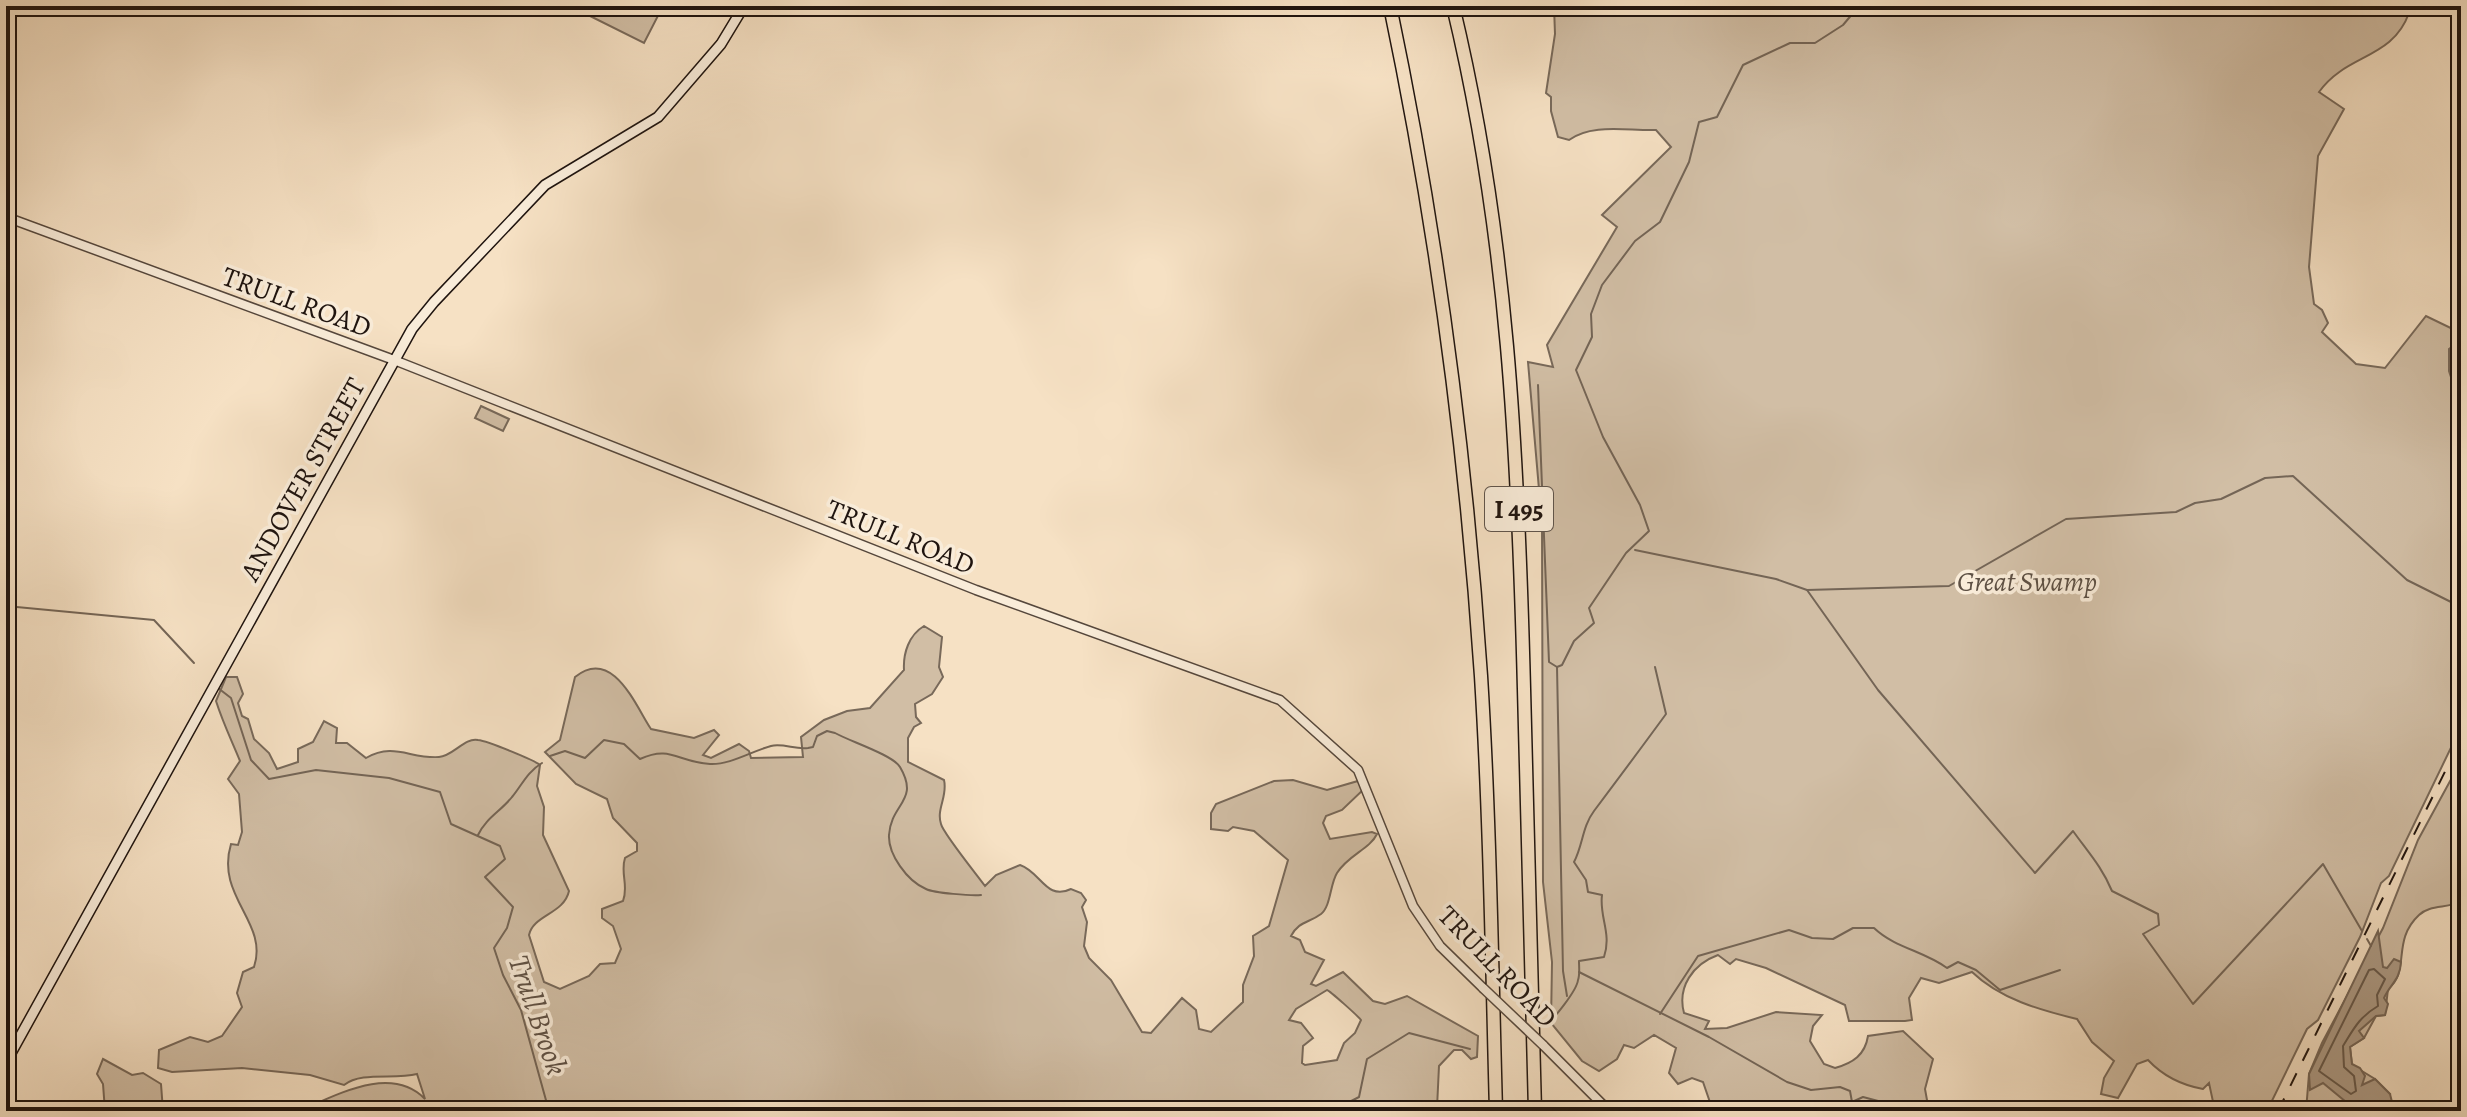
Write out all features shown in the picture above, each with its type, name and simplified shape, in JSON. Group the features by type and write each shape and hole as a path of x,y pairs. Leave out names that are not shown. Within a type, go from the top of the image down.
{"highway":[{"name":"I 495","path":"1390,6 1441,298 1475,594 1486,759 1496,1111"},
{"name":"I 495","path":"1453,6 1490,194 1512,371 1519,498 1535,1111"}],"main road":[{"name":"ANDOVER STREET","path":"6,1062 394,360 434,302 543,187 573,165 658,117 684,91 731,31 744,6"}],"street":[{"name":"TRULL ROAD","path":"6,217 394,360 976,590 1280,700 1358,770 1413,906 1440,946 1609,1111"}],"green space":[{"path":"570,6 663,6 644,43"},
{"name":"Great Swamp","path":"1554,6 2437,6 2409,13 2392,40 2342,70 2319,92 2344,109 2318,156 2309,267 2314,304 2322,310 2328,323 2322,332 2356,364 2385,368 2426,316 2461,333 2461,340 2449,349 2449,371 2455,389 2461,390 2461,712 2455,725 2460,729 2389,876 2381,883 2360,937 2318,1020 2307,1029 2267,1111 2215,1111 2209,1083 2203,1089 2180,1082 2148,1060 2137,1064 2118,1098 2101,1094 2104,1078 2114,1061 2092,1042 2077,1019 2008,996 1972,972 1939,983 1921,978 1909,998 1912,1020 1905,1021 1849,1021 1845,1005 1766,968 1736,959 1730,964 1718,955 1694,970 1685,986 1684,1013 1709,1021 1705,1029 1727,1028 1776,1012 1822,1015 1813,1026 1810,1041 1824,1064 1835,1068 1857,1057 1868,1036 1903,1031 1933,1059 1925,1089 1929,1111 1811,1111 1792,1104 1789,1111 1713,1111 1703,1082 1692,1078 1678,1084 1669,1073 1676,1048 1654,1035 1634,1048 1624,1045 1617,1059 1599,1071 1582,1061 1551,1023 1552,962 1543,882 1542,524 1528,362 1553,367 1547,345 1617,227 1602,215 1671,147 1656,130 1610,129 1588,131 1569,140 1558,137 1551,111 1551,97 1546,93 1555,34"},
{"path":"481,406 509,419 503,431 475,418"},
{"path":"924,626 942,637 939,667 943,677 932,694 915,704 916,717 921,723 914,727 908,738 908,762 944,780 945,792 940,813 943,829 985,886 996,875 1020,865 1049,889 1062,892 1071,889 1081,893 1086,900 1082,907 1087,922 1084,946 1089,958 1111,980 1142,1032 1151,1033 1182,998 1196,1010 1199,1029 1211,1032 1243,1002 1243,985 1254,956 1253,936 1269,926 1288,860 1254,831 1233,827 1228,831 1211,829 1211,813 1216,804 1274,781 1293,780 1327,790 1358,781 1365,788 1342,810 1326,816 1323,823 1330,839 1372,832 1377,834 1337,873 1321,914 1301,925 1291,936 1300,940 1305,952 1324,960 1311,984 1316,986 1343,972 1373,1001 1385,1004 1407,996 1478,1036 1477,1057 1471,1059 1462,1050 1454,1050 1439,1066 1437,1108 1417,1111 1396,1104 1380,1111 429,1111 427,1103 428,1111 299,1111 347,1091 380,1083 411,1089 425,1099 417,1074 360,1078 344,1085 310,1075 242,1068 172,1072 158,1068 159,1050 190,1037 208,1042 222,1036 242,1007 237,993 243,972 254,967 257,951 249,922 230,879 228,863 231,844 238,845 242,832 239,794 228,779 240,761 216,701 226,677 237,677 243,694 238,703 242,716 248,719 254,739 269,753 277,769 298,762 298,749 313,742 324,721 337,728 336,743 347,743 366,758 385,751 439,757 468,741 478,740 540,765 537,786 544,807 543,835 569,891 561,905 536,923 529,935 544,982 560,989 589,976 600,964 615,963 621,949 613,926 602,918 602,909 623,901 625,858 637,851 637,843 613,818 607,799 576,784 545,752 560,740 575,677 589,669 601,669 612,674 622,683 651,729 694,738 714,730 719,735 703,755 711,758 739,744 749,751 751,758 803,757 801,737 824,720 847,711 870,708 904,670 908,645 914,634","holes":["1327,990 1361,1020 1355,1033 1344,1043 1337,1060 1305,1065 1302,1063 1303,1046 1313,1038 1301,1023 1289,1020 1296,1009"]},
{"path":"2461,761 2461,843 2457,847 2461,901 2423,912 2411,925 2403,945 2399,974 2388,989 2385,1015 2376,1016 2364,1038 2350,1047 2352,1065 2375,1079 2390,1094 2371,1111 2354,1111 2331,1102 2320,1111 2306,1111 2309,1074 2322,1043 2383,928 2418,840"},
{"path":"103,1059 132,1075 143,1073 161,1084 163,1111 105,1111 103,1084 97,1074"}],"water":[{"path":"2378,931 2383,967 2387,968 2394,959 2401,962 2400,968 2384,998 2388,1004 2385,1015 2376,1016 2359,1031 2364,1038 2350,1047 2352,1064 2360,1068 2365,1076 2362,1085 2375,1079 2390,1094 2393,1106 2389,1111 2357,1111 2323,1083 2310,1090 2309,1074"}],"waterway":[{"path":"1567,996 1563,971 1557,667 1562,665 1574,641 1594,623 1589,608 1626,553 1649,531 1640,505 1603,437 1576,370 1592,337 1591,314 1602,285 1635,241 1660,222 1689,162 1699,122 1717,117 1743,65 1790,43 1815,43 1843,25 1859,6"},
{"path":"1538,385 1549,662 1557,667"},
{"path":"1635,550 1776,579 1807,590 1949,586 2066,519 2176,512 2195,503 2221,499 2265,478 2293,476 2407,580 2461,607"},
{"path":"1807,590 1878,690 2035,873 2073,831 2112,891 2158,914 2159,925 2143,934 2193,1004 2323,864 2362,931"},
{"name":"Trull Brook","path":"6,606 154,620 194,663"},
{"name":"Trull Brook","path":"1544,1026 1574,991 1579,978 1579,961 1604,957 1607,940 1602,895 1588,892 1586,880 1574,862 1590,817 1666,714 1655,667"},
{"name":"Trull Brook","path":"218,688 231,698 251,760 269,779 316,770 389,778 440,792 451,824 500,846 505,859 485,877 513,907 507,928 494,948 503,975 521,1010 549,1111"},
{"path":"550,756 565,751 585,758 604,740 624,744 640,759 667,754 699,763 718,764 771,746 813,747 817,736 827,731 835,733 880,753 900,767 907,787 906,795 894,816 889,835 895,858 906,873 930,890 981,895"},
{"path":"478,835 542,763"},
{"path":"1660,1014 1698,956 1789,930 1812,938 1833,939 1853,928 1874,928 1947,968 1958,962 1976,970 2000,990 2060,970"},
{"path":"2367,939 2371,946"},
{"path":"1579,972 1709,1037 1787,1082 1811,1090 1840,1087 1850,1091 1852,1102 1863,1097 1897,1106 1919,1103 1922,1111"},
{"path":"1332,1111 1359,1097 1367,1059 1409,1033 1470,1049"}],"railway":[{"path":"2278,1111 2461,739"}]}
